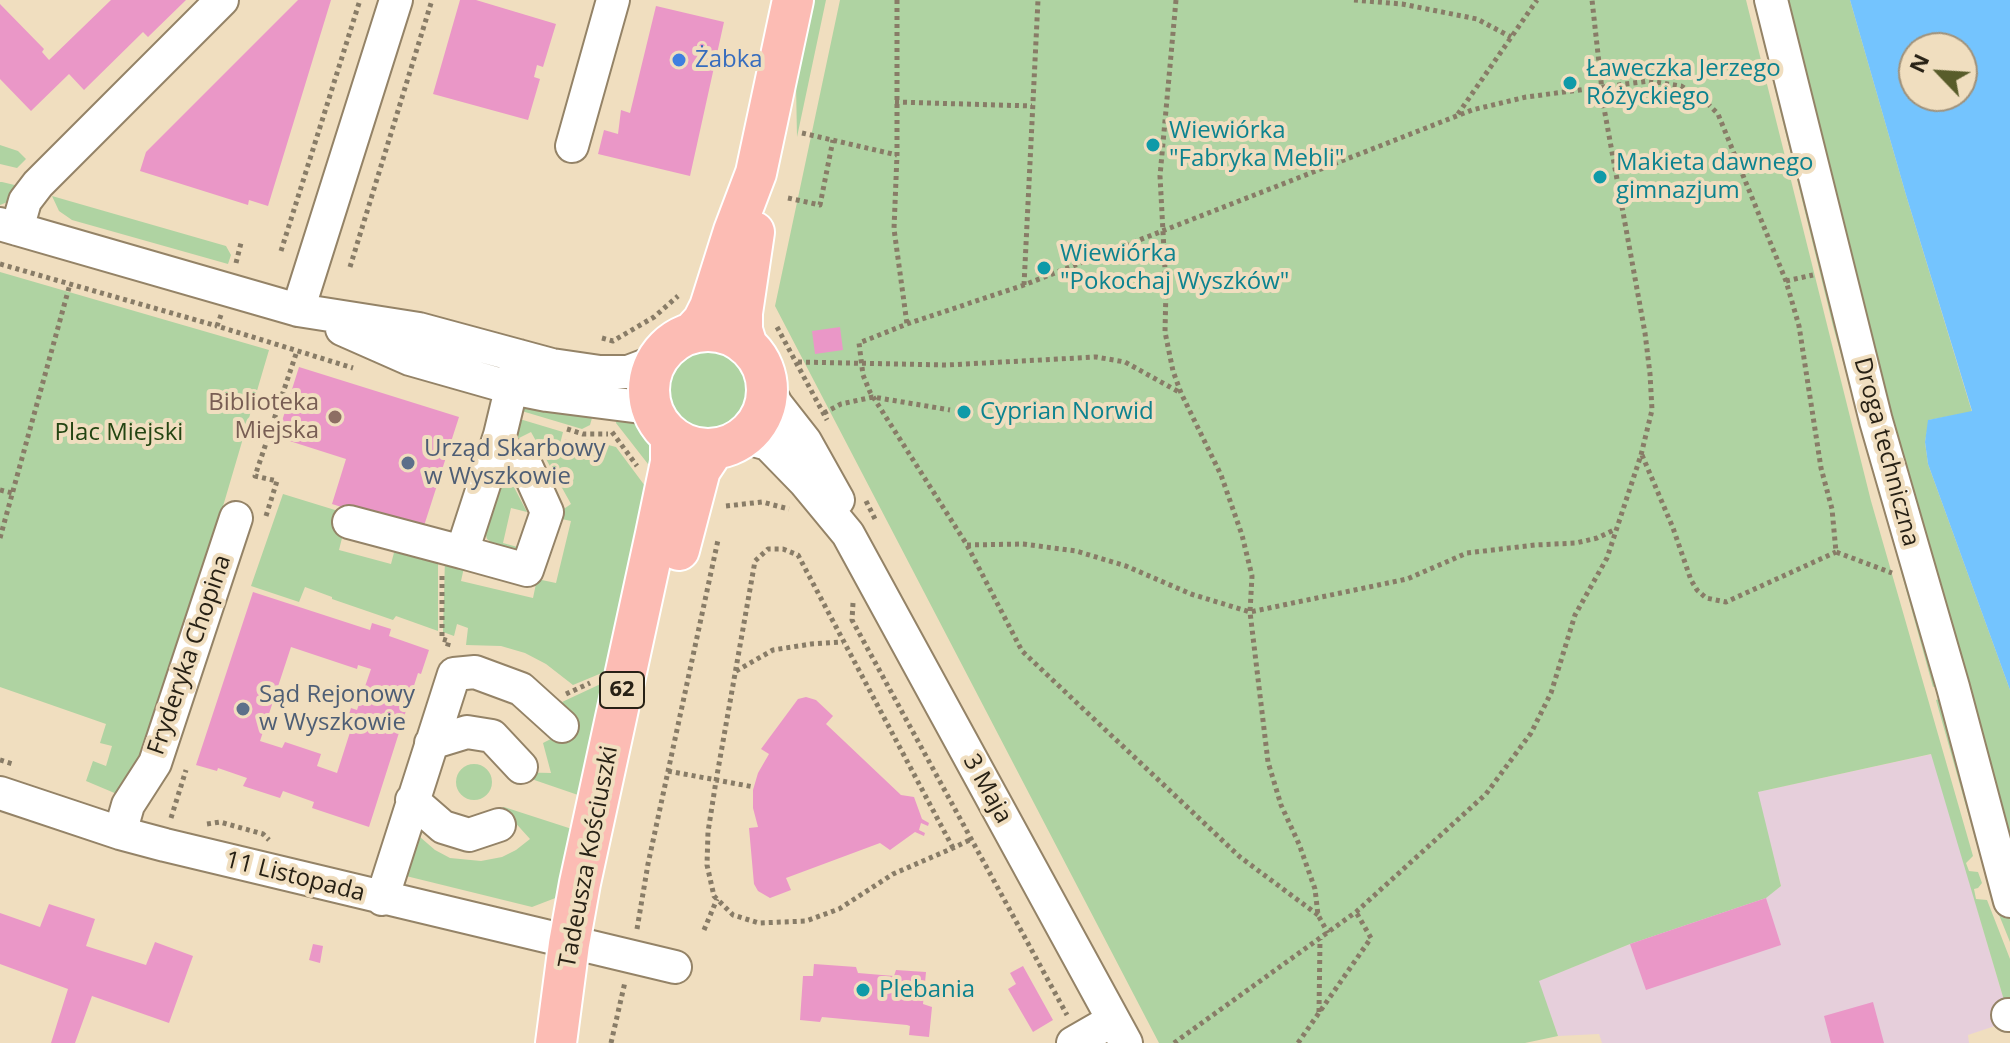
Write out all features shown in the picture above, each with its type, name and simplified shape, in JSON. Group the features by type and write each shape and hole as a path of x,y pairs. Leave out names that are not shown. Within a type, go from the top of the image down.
{"main road":[{"path":"692,333 710,307 756,173 793,0"},
{"path":"747,346 721,333 692,333 666,348 650,377 649,395 662,425 685,444 728,443 761,414 781,374 763,371 747,346 742,330 754,229 756,173"},
{"name":"Tadeusza Kościuszki","path":"583,1043 671,462 662,425"},
{"name":"Tadeusza Kościuszki","path":"556,1043 598,950 681,539 700,470 728,443"}],"street":[{"path":"222,0 38,184 9,226 298,310 419,329 519,356 600,372 628,372 657,361"},
{"path":"298,310 396,0"},
{"path":"572,146 613,0"},
{"name":"Droga techniczna","path":"1771,0 1876,421 1953,687 2010,901"},
{"path":"298,310 410,359 512,388 641,407 662,425"},
{"path":"462,552 495,450 519,356"},
{"name":"3 Maja","path":"781,374 776,404 816,460 838,501 848,534"},
{"name":"3 Maja","path":"728,443 757,439 768,444 805,482 848,534 1119,1031"},
{"path":"349,522 527,570 547,512 523,459 495,450"},
{"name":"Fryderyka Chopina","path":"120,833 128,805 155,763 236,518"},
{"path":"382,899 454,674 475,672 521,689 560,712"},
{"path":"431,743 467,732 492,736 521,767"},
{"name":"11 Listopada","path":"0,793 120,833 382,899 675,967"},
{"path":"412,800 443,827 469,835 499,825"},
{"path":"1076,1041 1119,1031"}],"path":[{"path":"281,251 360,0"},
{"path":"350,267 432,0"},
{"path":"897,0 894,229 907,324"},
{"path":"1024,285 1038,0"},
{"path":"1176,0 1160,176 1165,332 1181,393 1221,475 1242,535 1252,576 1250,612 1268,762 1281,805 1315,889 1318,915 1328,933"},
{"path":"1354,0 1402,4 1477,19 1511,37"},
{"path":"1458,115 1537,0"},
{"path":"1174,1043 1356,912 1486,794 1531,733 1551,693 1575,615 1607,558 1641,455 1652,410 1650,374 1601,88 1592,0"},
{"path":"1318,915 1240,857 1022,651 967,545 873,397 861,365 859,343 1024,285 1458,115 1526,97 1649,81 1681,86 1702,98 1718,114 1786,281 1799,326 1821,468 1832,509 1836,552"},
{"path":"895,102 1032,106"},
{"path":"802,133 897,155"},
{"path":"788,198 820,205 833,140"},
{"path":"0,264 217,326"},
{"path":"1786,281 1817,274"},
{"path":"0,538 70,284"},
{"path":"602,338 613,341 627,333 654,317 689,287"},
{"path":"771,314 781,374 824,413 841,404 873,397 950,410"},
{"path":"781,374 861,365 947,365 1096,357 1125,362 1181,393"},
{"path":"606,424 645,476"},
{"path":"1641,455 1673,528 1691,580 1706,598 1726,602 1836,552 1896,575"},
{"path":"0,490 12,493"},
{"path":"723,519 726,505 762,502 799,512"},
{"path":"967,545 1023,544 1076,551 1126,566 1191,594 1250,612 1407,579 1467,553 1576,543 1615,530"},
{"path":"611,1043 598,950 648,864 720,534"},
{"path":"953,848 798,555 783,549 768,549 755,561 708,832 707,865 714,896 733,915 759,923 806,921 839,909 893,874 953,848 972,839"},
{"path":"853,597 852,620 972,839 1076,1041"},
{"path":"735,671 773,650 843,642"},
{"path":"560,712 599,679"},
{"path":"668,771 754,787"},
{"path":"704,930 717,899"},
{"path":"1298,1043 1371,938 1356,912"},
{"path":"1319,1012 1320,938"}],"shaded area":[{"path":"1932,754 2010,1021 1968,1035 1969,1043 1602,1043 1599,1034 1558,1036 1538,981 1630,944 1765,898 1781,886 1757,792"}],"green space":[{"path":"814,0 826,0 797,137 796,84"},
{"path":"840,0 1746,0 1871,501 1973,856 1966,863 1969,871 1978,872 1982,883 1974,889 1976,899 1987,900 2010,959 2010,1006 2006,1007 1931,754 1758,792 1781,886 1766,898 1630,944 1539,981 1558,1036 1525,1043 1159,1043 775,306"},
{"path":"1753,0 1766,0 1944,684 1933,687 1833,326"},
{"path":"1779,0 1850,0 1972,412 1929,420 1925,442 1928,464 2010,690 2010,874"},
{"path":"0,145 18,151 26,159 17,168 0,164"},
{"path":"0,182 23,187 10,201 0,205"},
{"path":"52,196 226,246 231,255 228,264 72,220 59,211"},
{"name":"Plac Miejski","path":"0,272 269,350 166,700 124,797 86,781 93,761 106,766 112,746 100,743 106,724 0,687"},
{"path":"707,349 723,352 736,361 745,374 748,390 745,406 736,419 723,428 707,431 691,428 678,419 669,406 666,390 669,374 678,361 691,352"},
{"path":"517,402 592,411 592,418 590,425 582,429 515,409"},
{"path":"617,414 644,423 658,449 655,473 616,423"},
{"path":"513,417 563,432 558,452 578,458 585,439 616,447 648,490 609,670 573,685 546,664 525,653 501,646 466,645 468,628 457,624 454,636 443,632 445,558 465,563 461,581 533,598 537,579 556,583 571,521 552,517 571,504 531,432 515,440"},
{"path":"501,469 505,470 527,512 511,508 503,543 521,548 521,552 496,546 487,539 483,525"},
{"path":"283,494 348,514 339,550 391,564 396,545 438,556 438,631 396,616 393,620 305,587 299,602 251,586"},
{"path":"607,681 581,796 511,772 551,773 543,743 578,725 562,702"},
{"path":"1949,696 2010,920 2010,942 1991,895 1936,700"},
{"path":"474,764 487,769 492,782 487,795 474,800 461,795 456,782 461,769"},
{"path":"504,807 575,830 558,897 532,907 402,875 419,827 429,822 420,837 450,858 481,861 502,857 516,850 530,839"}],"water":[{"path":"1850,0 2010,0 2010,690 1928,464 1925,442 1928,420 1972,411"}],"building":[{"path":"111,0 186,0 148,37 143,32 84,90 69,74 31,111 0,79 0,4 44,49 42,52 49,60"},
{"path":"298,0 331,0 268,206 249,200 248,205 140,171 146,152"},
{"path":"460,0 476,0 556,24 543,67 537,65 534,77 540,79 528,120 433,94"},
{"path":"656,6 724,22 690,176 598,154 604,130 618,134 621,110 630,113"},
{"path":"840,327 843,350 815,354 812,331"},
{"path":"299,367 459,417 422,532 332,504 346,459 277,437"},
{"path":"565,439 583,444 579,458 561,453"},
{"name":"Sąd Rejonowy w Wyszkowie","path":"253,592 370,630 372,623 391,629 389,636 429,650 421,674 418,673 369,827 312,808 314,802 283,791 280,798 243,786 247,778 218,768 217,771 196,765","holes":["291,647 357,669 358,665 371,669 357,710 351,708 346,724 352,726 337,773 317,766 321,754 285,742 282,748 260,741"]},
{"path":"806,697 816,700 833,716 826,724 901,795 914,797 922,819 929,823 928,826 921,823 919,830 925,833 924,836 915,832 890,850 880,843 786,878 791,890 770,898 758,891 754,884 749,828 758,827 753,808 753,790 769,754 761,749 798,699"},
{"path":"1766,898 1781,945 1646,990 1630,944"},
{"path":"49,904 95,919 86,946 146,965 155,942 193,956 169,1023 92,996 75,1043 51,1043 68,989 0,964 0,913 40,927"},
{"path":"313,944 323,946 320,963 309,960"},
{"name":"Plebania","path":"814,964 856,967 858,973 894,976 896,970 926,972 923,1004 932,1007 929,1037 909,1035 910,1026 907,1025 822,1017 820,1022 800,1020 803,976 813,976"},
{"path":"1023,966 1053,1020 1033,1032 1008,989 1016,984 1010,973"},
{"path":"1873,1002 1884,1043 1831,1043 1824,1016"}],"place":[{"name":"Żabka","path":"679,60"},
{"name":"Ławeczka Jerzego Różyckiego","path":"1570,83"},
{"name":"Wiewiórka \"Fabryka Mebli\"","path":"1153,145"},
{"name":"Makieta dawnego gimnazjum","path":"1600,177"},
{"name":"Wiewiórka \"Pokochaj Wyszków\"","path":"1044,268"},
{"name":"Cyprian Norwid","path":"964,412"},
{"name":"Biblioteka Miejska","path":"335,417"},
{"name":"Urząd Skarbowy w Wyszkowie","path":"408,463"},
{"name":"Sąd Rejonowy w Wyszkowie","path":"243,709"},
{"name":"Plebania","path":"863,990"}]}
